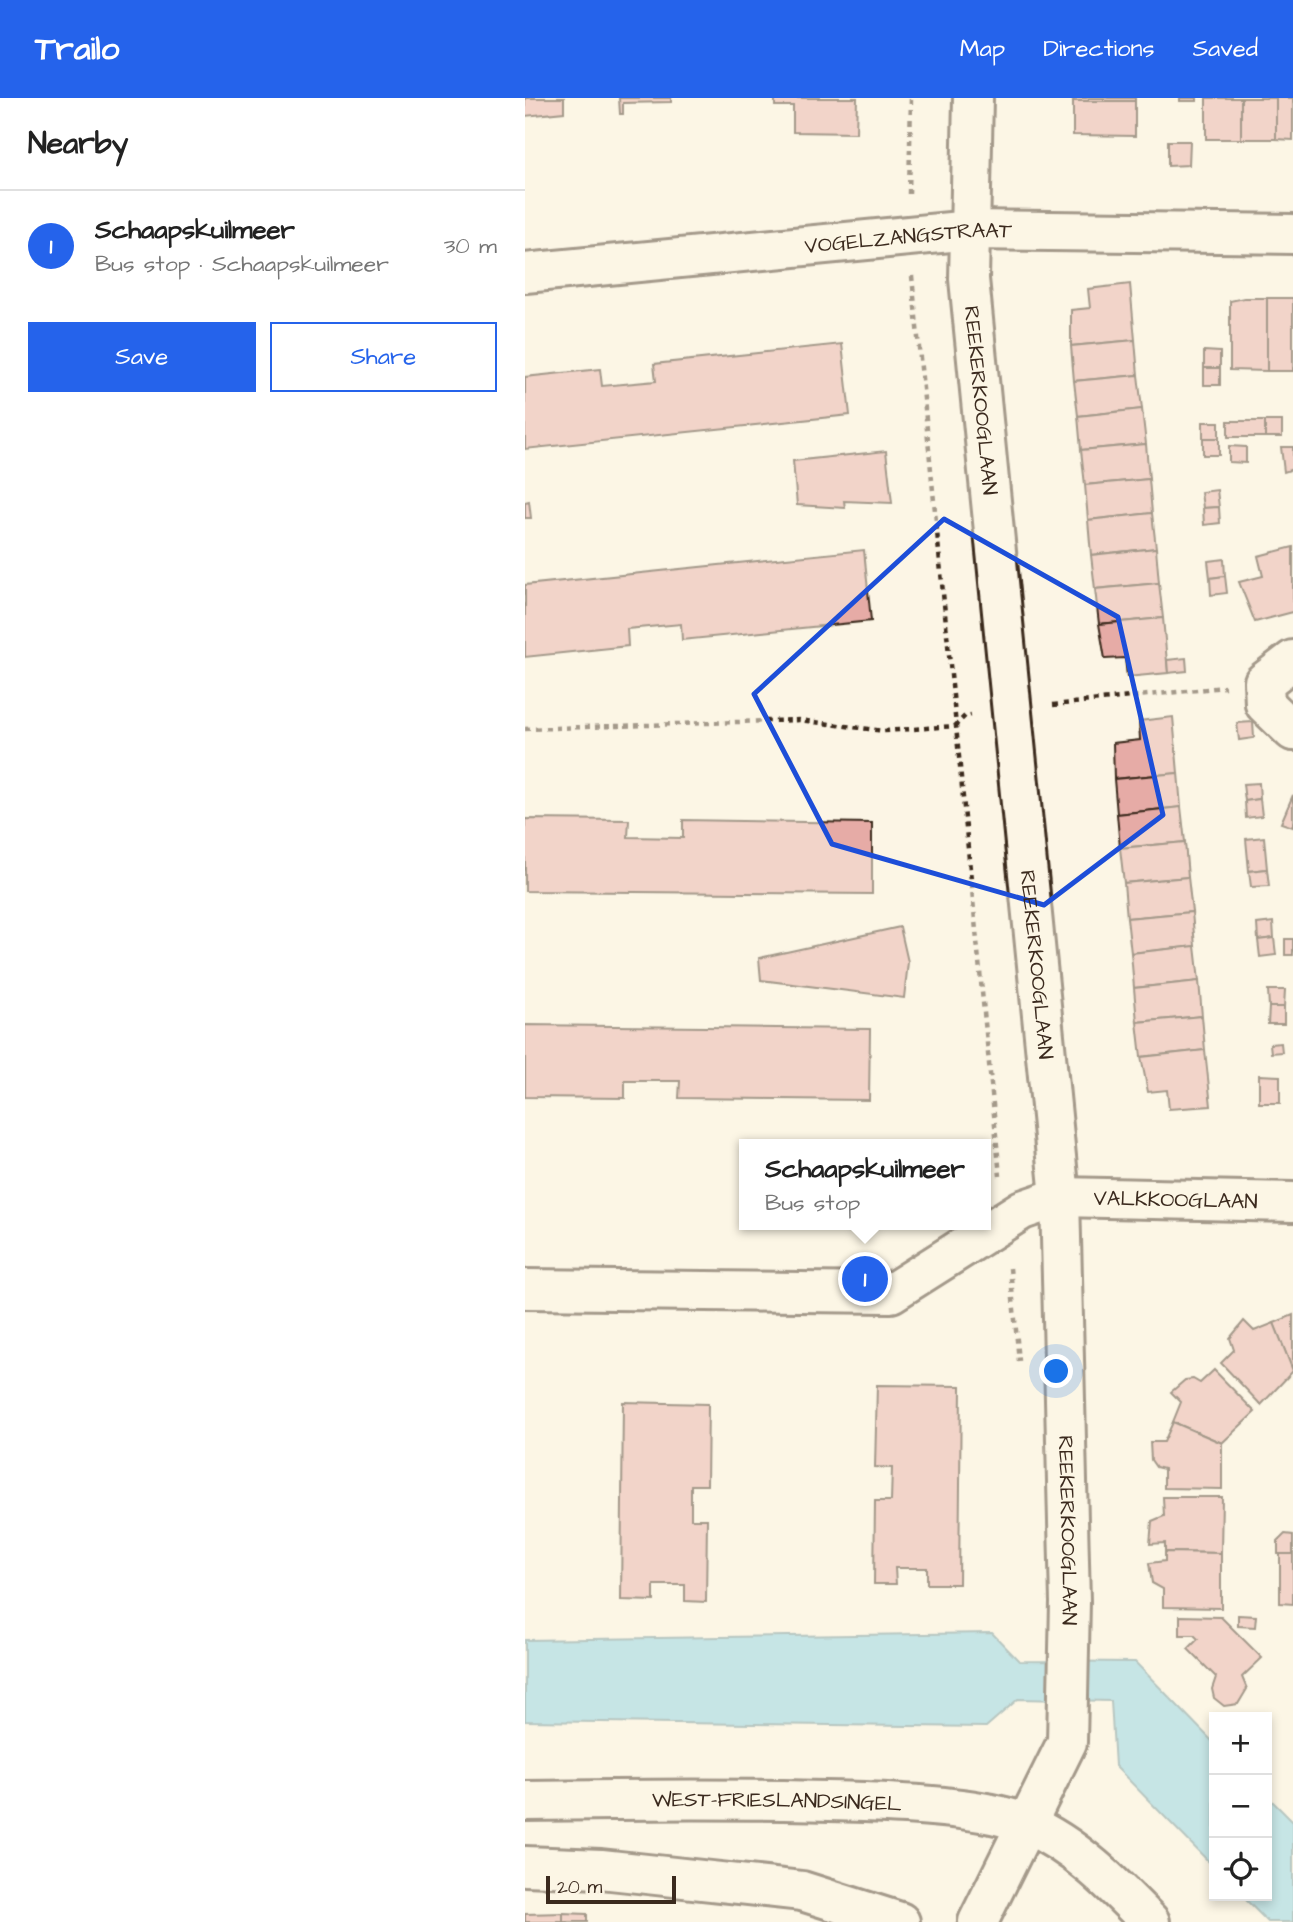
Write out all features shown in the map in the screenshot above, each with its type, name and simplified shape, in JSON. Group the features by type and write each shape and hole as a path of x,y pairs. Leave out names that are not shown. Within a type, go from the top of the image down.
{"street":[{"name":"REEKERKOOGLAAN","path":"973,98 969,279 1009,708 1060,1197 1069,1646 1067,1742 1025,1823"},
{"name":"VOGELZANGSTRAAT","path":"525,273 971,230 1293,233"},
{"path":"1279,671 1265,704 1293,731"},
{"path":"991,1230 1023,1210 1060,1197"},
{"name":"VALKKOOGLAAN","path":"1060,1197 1293,1202"},
{"path":"525,1289 891,1293 991,1230"},
{"name":"WEST-FRIESLANDSINGEL","path":"525,1801 739,1797 918,1804 1025,1823 1088,1862 1150,1922"},
{"path":"978,1922 1025,1823"},
{"path":"525,1866 601,1869 802,1891 900,1922"}],"path":[{"path":"911,98 908,236 1020,1371"},
{"path":"525,729 799,720 884,731 955,726 965,716 1009,708 1094,703 1279,671"}],"highlighted area":[{"path":"944,519 1118,617 1163,815 1044,905 832,844 754,694"}],"water":[{"path":"992,1633 1019,1661 1135,1662 1209,1738 1209,1862 1115,1766 1111,1701 1018,1699 986,1727 525,1721 525,1640"},
{"path":"1272,1801 1293,1822 1293,1922 1268,1922 1247,1901 1272,1901"}],"building":[{"path":"525,98 564,98 564,112 525,116"},
{"path":"619,98 671,98 671,102 623,103 623,114 620,114"},
{"path":"775,98 857,98 856,133 793,132 793,106 775,106"},
{"path":"1074,98 1135,98 1135,101 1073,101"},
{"path":"1180,98 1197,98 1197,101 1180,101"},
{"path":"1206,98 1241,98 1241,139 1206,139"},
{"path":"1241,98 1276,98 1276,139 1241,139"},
{"path":"1276,98 1293,98 1293,140 1276,139"},
{"path":"1073,101 1135,101 1135,136 1073,135"},
{"path":"1168,141 1190,141 1189,165 1168,166"},
{"path":"1130,284 1135,340 1071,346 1071,310 1090,308 1088,289"},
{"path":"1267,298 1267,371 1230,370 1230,301"},
{"path":"1267,298 1293,298 1293,371 1267,371"},
{"path":"1135,340 1138,375 1074,381 1071,346"},
{"path":"842,344 850,415 525,449 525,377 600,369 602,386 656,381 654,364"},
{"path":"1204,351 1220,352 1220,368 1204,368"},
{"path":"1204,368 1220,368 1220,385 1204,385"},
{"path":"1138,375 1142,409 1078,416 1074,381"},
{"path":"1142,409 1146,444 1081,450 1078,416"},
{"path":"1228,421 1265,421 1265,437 1228,437"},
{"path":"1265,421 1282,421 1282,437 1265,437"},
{"path":"1203,422 1219,422 1219,438 1203,438"},
{"path":"1203,438 1219,438 1219,455 1203,455"},
{"path":"1146,444 1149,479 1085,485 1081,450"},
{"path":"1229,446 1246,447 1246,463 1229,462"},
{"path":"1281,447 1293,447 1293,469 1284,472"},
{"path":"886,451 892,503 844,501 845,508 797,505 793,461"},
{"path":"1149,479 1152,513 1088,520 1085,485"},
{"path":"1217,490 1219,507 1203,508 1201,492"},
{"path":"529,501 531,518 525,518 525,502"},
{"path":"1219,507 1220,523 1204,525 1203,508"},
{"path":"1152,513 1156,548 1091,555 1088,520"},
{"path":"1293,547 1293,612 1255,622 1239,582 1263,576 1258,556"},
{"path":"1156,548 1159,583 1095,589 1091,555"},
{"path":"864,550 871,621 682,640 681,624 627,629 628,646 525,657 525,585"},
{"path":"1224,559 1225,576 1210,578 1208,561"},
{"path":"1225,576 1227,593 1211,595 1210,578"},
{"path":"1159,583 1163,618 1099,624 1095,589"},
{"path":"1163,618 1168,673 1127,677 1125,658 1105,659 1099,624"},
{"path":"1186,658 1187,671 1168,673 1167,660"},
{"path":"1173,717 1178,773 1114,779 1113,743 1140,740 1139,721"},
{"path":"1253,722 1254,738 1239,740 1237,723"},
{"path":"1178,773 1181,807 1117,814 1114,779"},
{"path":"1259,783 1260,799 1245,801 1243,784"},
{"path":"1293,795 1293,827 1281,823"},
{"path":"1260,799 1262,816 1246,818 1245,801"},
{"path":"1181,807 1185,842 1120,848 1117,814"},
{"path":"525,819 629,820 628,837 683,838 683,820 872,823 872,894 525,891"},
{"path":"1264,837 1267,869 1249,871 1246,839"},
{"path":"1185,842 1188,877 1124,883 1120,848"},
{"path":"1267,869 1269,886 1251,887 1249,871"},
{"path":"1188,877 1192,912 1127,918 1124,883"},
{"path":"1192,912 1195,946 1131,953 1127,918"},
{"path":"1273,922 1274,938 1258,940 1257,924"},
{"path":"900,927 908,962 904,998 761,980 759,958"},
{"path":"1274,938 1276,955 1260,957 1258,940"},
{"path":"1285,939 1293,939 1293,955 1285,955"},
{"path":"1195,946 1199,981 1134,988 1131,953"},
{"path":"1199,981 1202,1016 1137,1022 1134,988"},
{"path":"1268,990 1285,990 1284,1007 1269,1007"},
{"path":"1269,1007 1284,1007 1284,1024 1268,1024"},
{"path":"1202,1016 1205,1050 1141,1057 1137,1022"},
{"path":"525,1025 870,1029 869,1100 679,1098 680,1081 625,1081 625,1098 525,1097"},
{"path":"1281,1043 1282,1052 1271,1053 1270,1044"},
{"path":"1205,1050 1211,1106 1169,1109 1167,1090 1148,1092 1141,1057"},
{"path":"1259,1075 1280,1076 1280,1103 1259,1103"},
{"path":"1293,1315 1293,1371 1274,1323"},
{"path":"1244,1321 1254,1331 1274,1323 1293,1371 1261,1405 1221,1363 1234,1350 1230,1338"},
{"path":"1214,1370 1255,1412 1222,1443 1173,1422 1181,1402 1171,1392 1185,1380 1193,1379 1200,1383"},
{"path":"877,1385 961,1386 959,1584 927,1584 927,1568 895,1568 896,1584 874,1584 875,1501 891,1501 892,1468 875,1467"},
{"path":"623,1402 708,1404 707,1485 691,1485 691,1519 707,1519 706,1602 685,1601 685,1585 654,1585 654,1601 621,1600"},
{"path":"1173,1422 1222,1443 1222,1489 1164,1488 1164,1469 1156,1467 1151,1460 1150,1442 1164,1442"},
{"path":"1163,1497 1222,1497 1221,1553 1165,1552 1165,1543 1150,1544 1152,1521 1164,1516"},
{"path":"1285,1534 1293,1535 1293,1554 1278,1554 1278,1541"},
{"path":"1165,1552 1221,1553 1221,1608 1163,1607 1163,1589 1152,1583 1149,1563 1165,1561"},
{"path":"1280,1554 1293,1554 1293,1604 1280,1603"},
{"path":"1238,1615 1256,1616 1255,1627 1238,1626"},
{"path":"1180,1616 1221,1617 1262,1658 1242,1677 1247,1689 1238,1704 1224,1706 1214,1698 1212,1689 1216,1677 1188,1649 1198,1639 1194,1635 1180,1635"},
{"path":"563,1913 587,1914 587,1922 563,1922"},
{"path":"563,1913 563,1922 525,1922 525,1914"}],"place":[{"name":"Schaapskuilmeer","path":"865,1279"}]}
